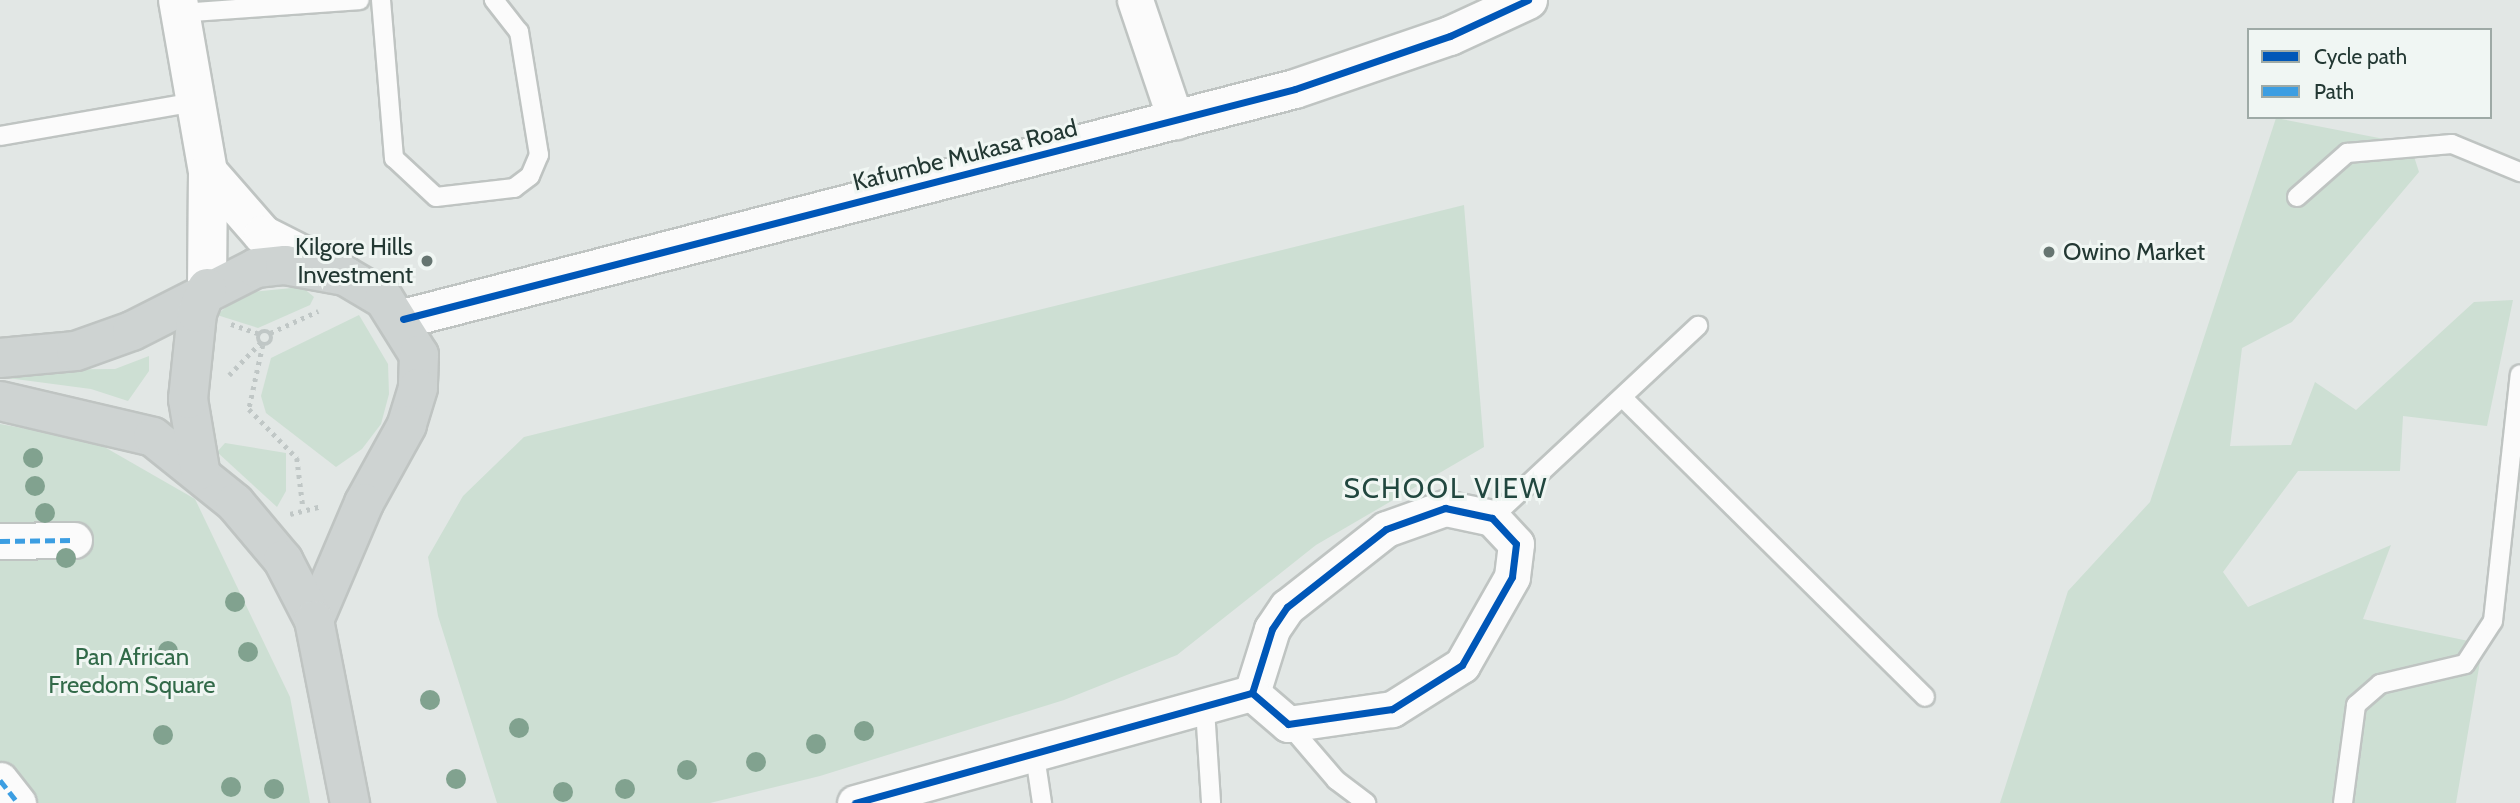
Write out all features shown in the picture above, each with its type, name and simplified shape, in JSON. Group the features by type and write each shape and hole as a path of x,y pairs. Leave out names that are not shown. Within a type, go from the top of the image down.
{"main road":[{"path":"0,358 76,351 132,331 207,288 256,268 285,265 345,276 384,299 402,319 419,355 418,388 407,425 360,512 314,620"},
{"path":"200,470 188,399 197,313 207,288"},
{"path":"0,401 153,437 200,470 259,531 283,560 314,620 350,803"}],"street":[{"path":"1135,0 1176,121"},
{"name":"Kafumbe Mukasa Road","path":"402,319 1295,89 1450,36 1528,0"},
{"path":"179,6 200,101 208,173 207,288"},
{"path":"208,173 263,234 345,276"},
{"path":"1445,508 1492,518 1516,544 1513,577 1462,665 1392,709 1288,724 1252,693 1272,629 1320,575 1386,529 1445,508"},
{"path":"0,541 74,540"},
{"path":"855,803 1205,709 1252,693"},
{"path":"0,780 19,803"}],"lane":[{"path":"179,6 360,0"},
{"path":"381,0 394,158 436,197 514,188 530,176 539,155 519,32 495,0"},
{"path":"0,136 200,101"},
{"path":"2297,197 2347,153 2452,144 2520,172"},
{"path":"1492,518 1625,400 1698,326"},
{"path":"2343,803 2356,705 2380,684 2466,664 2493,621 2520,374"},
{"path":"1625,400 1925,697"},
{"path":"1205,709 1211,803"},
{"path":"1288,724 1336,780 1366,803"},
{"path":"1035,756 1042,803"}],"path":[{"path":"263,345 249,409 297,458 303,507"},
{"path":"259,531 303,507 360,512"}],"green space":[{"path":"2276,119 2410,144 2419,172 2292,322 2242,348 2230,446 2291,445 2315,382 2356,410 2474,302 2513,300 2487,426 2403,416 2400,471 2298,471 2223,572 2248,607 2391,545 2363,619 2483,644 2456,803 2000,803 2068,591 2150,502"},
{"path":"1464,205 1484,447 1316,545 1177,655 1064,700 820,776 710,803 497,803 438,616 428,557 463,496 524,437"},
{"path":"302,287 314,297 310,305 258,328 217,315 242,293"},
{"path":"359,315 388,364 389,394 381,424 362,449 336,467 266,413 261,396 271,358"},
{"path":"149,356 149,371 128,401 91,389 0,377 0,370 115,369"},
{"name":"Pan African Freedom Square","path":"0,424 94,441 195,499 290,697 310,803 0,803"},
{"path":"225,443 286,453 286,491 277,507 217,452"}],"marked path":[{"path":"0,541 74,540"},
{"path":"0,780 18,803"}],"cycle path":[{"path":"403,319 1295,89 1450,36 1528,0"},
{"path":"1445,508 1492,518 1516,544 1512,577 1462,665 1392,709 1288,724 1252,693 1272,629 1287,607 1386,529 1445,508"},
{"path":"855,803 1252,693"}],"place":[{"name":"Owino Market","path":"2049,252"},
{"name":"Kilgore Hills Investment","path":"427,261"}],"district":[{"name":"SCHOOL VIEW","path":"1446,488"}]}
